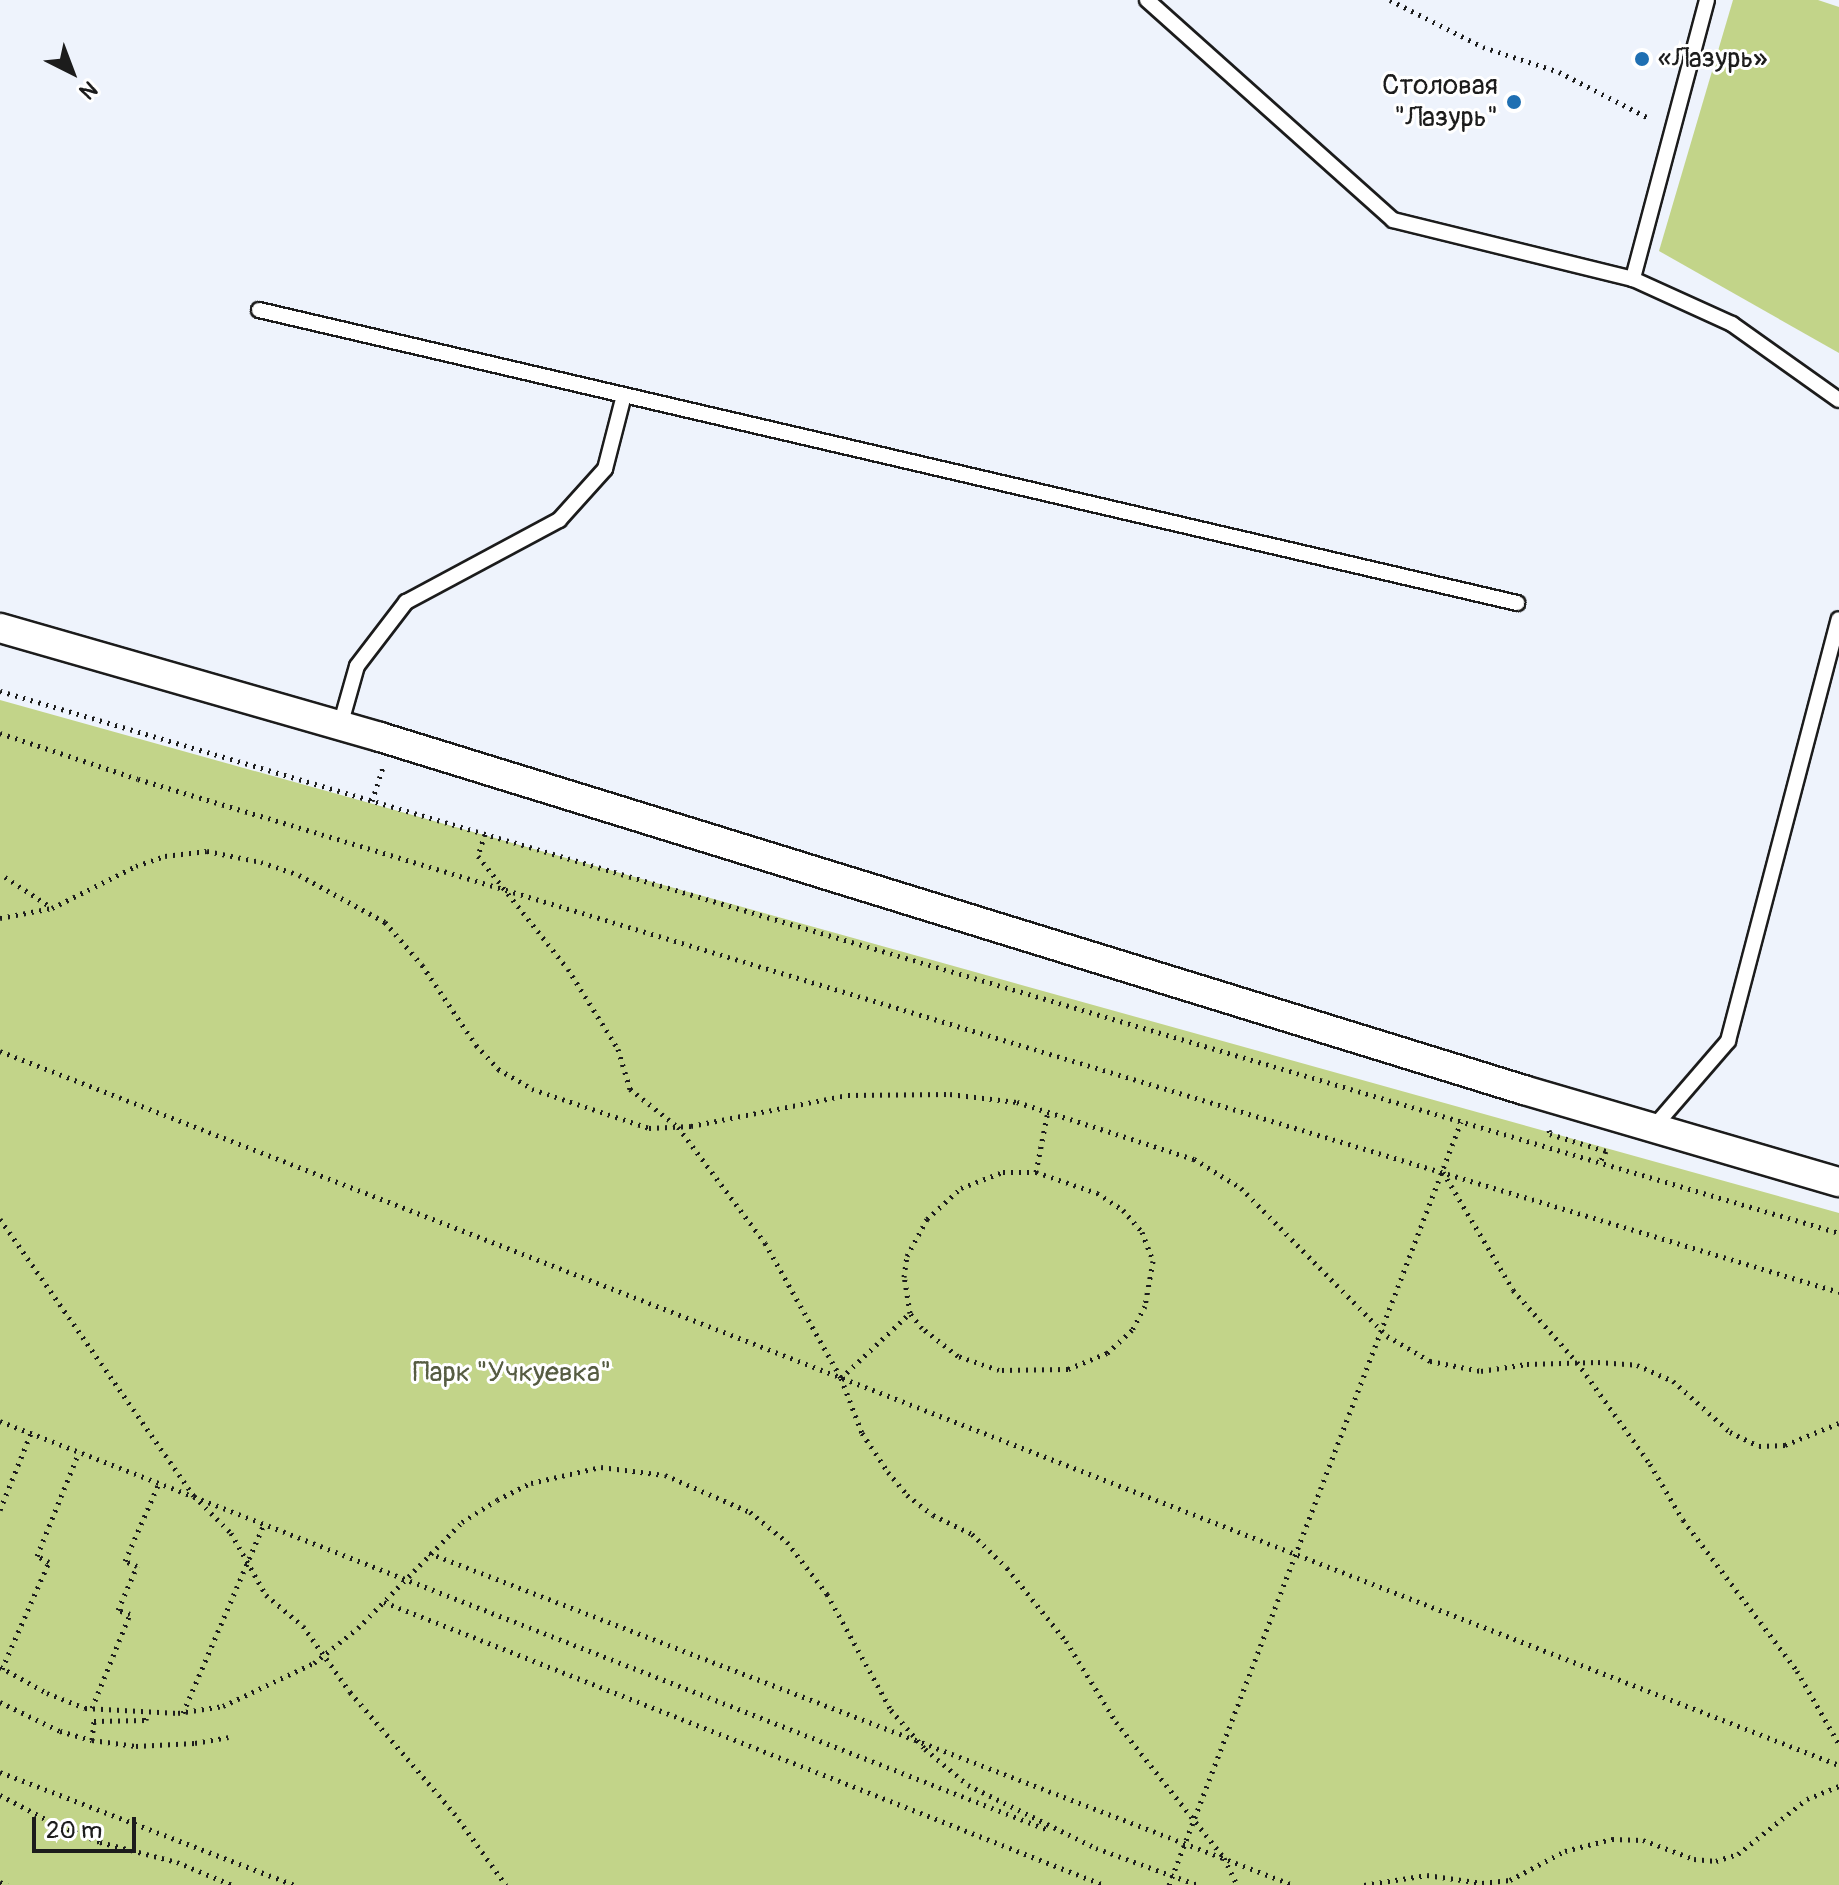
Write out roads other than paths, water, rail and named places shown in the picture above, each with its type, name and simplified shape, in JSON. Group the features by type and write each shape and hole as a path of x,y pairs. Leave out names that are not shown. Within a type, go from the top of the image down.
{"street":[{"path":"0,628 340,726 1653,1128 1839,1182"}],"lane":[{"path":"1147,0 1393,220 1633,279 1732,324 1839,400"},
{"path":"1633,279 1707,0"},
{"path":"259,310 1517,603"},
{"path":"340,726 357,666 406,602 559,520 605,469 624,395"},
{"path":"1653,1128 1728,1041 1839,619"}],"place":[{"name":"«Лазурь»","path":"1642,59"},
{"name":"Столовая \"Лазурь\"","path":"1514,102"}],"park label":[{"name":"Парк \"Учкуевка\"","path":"512,1373"}]}
